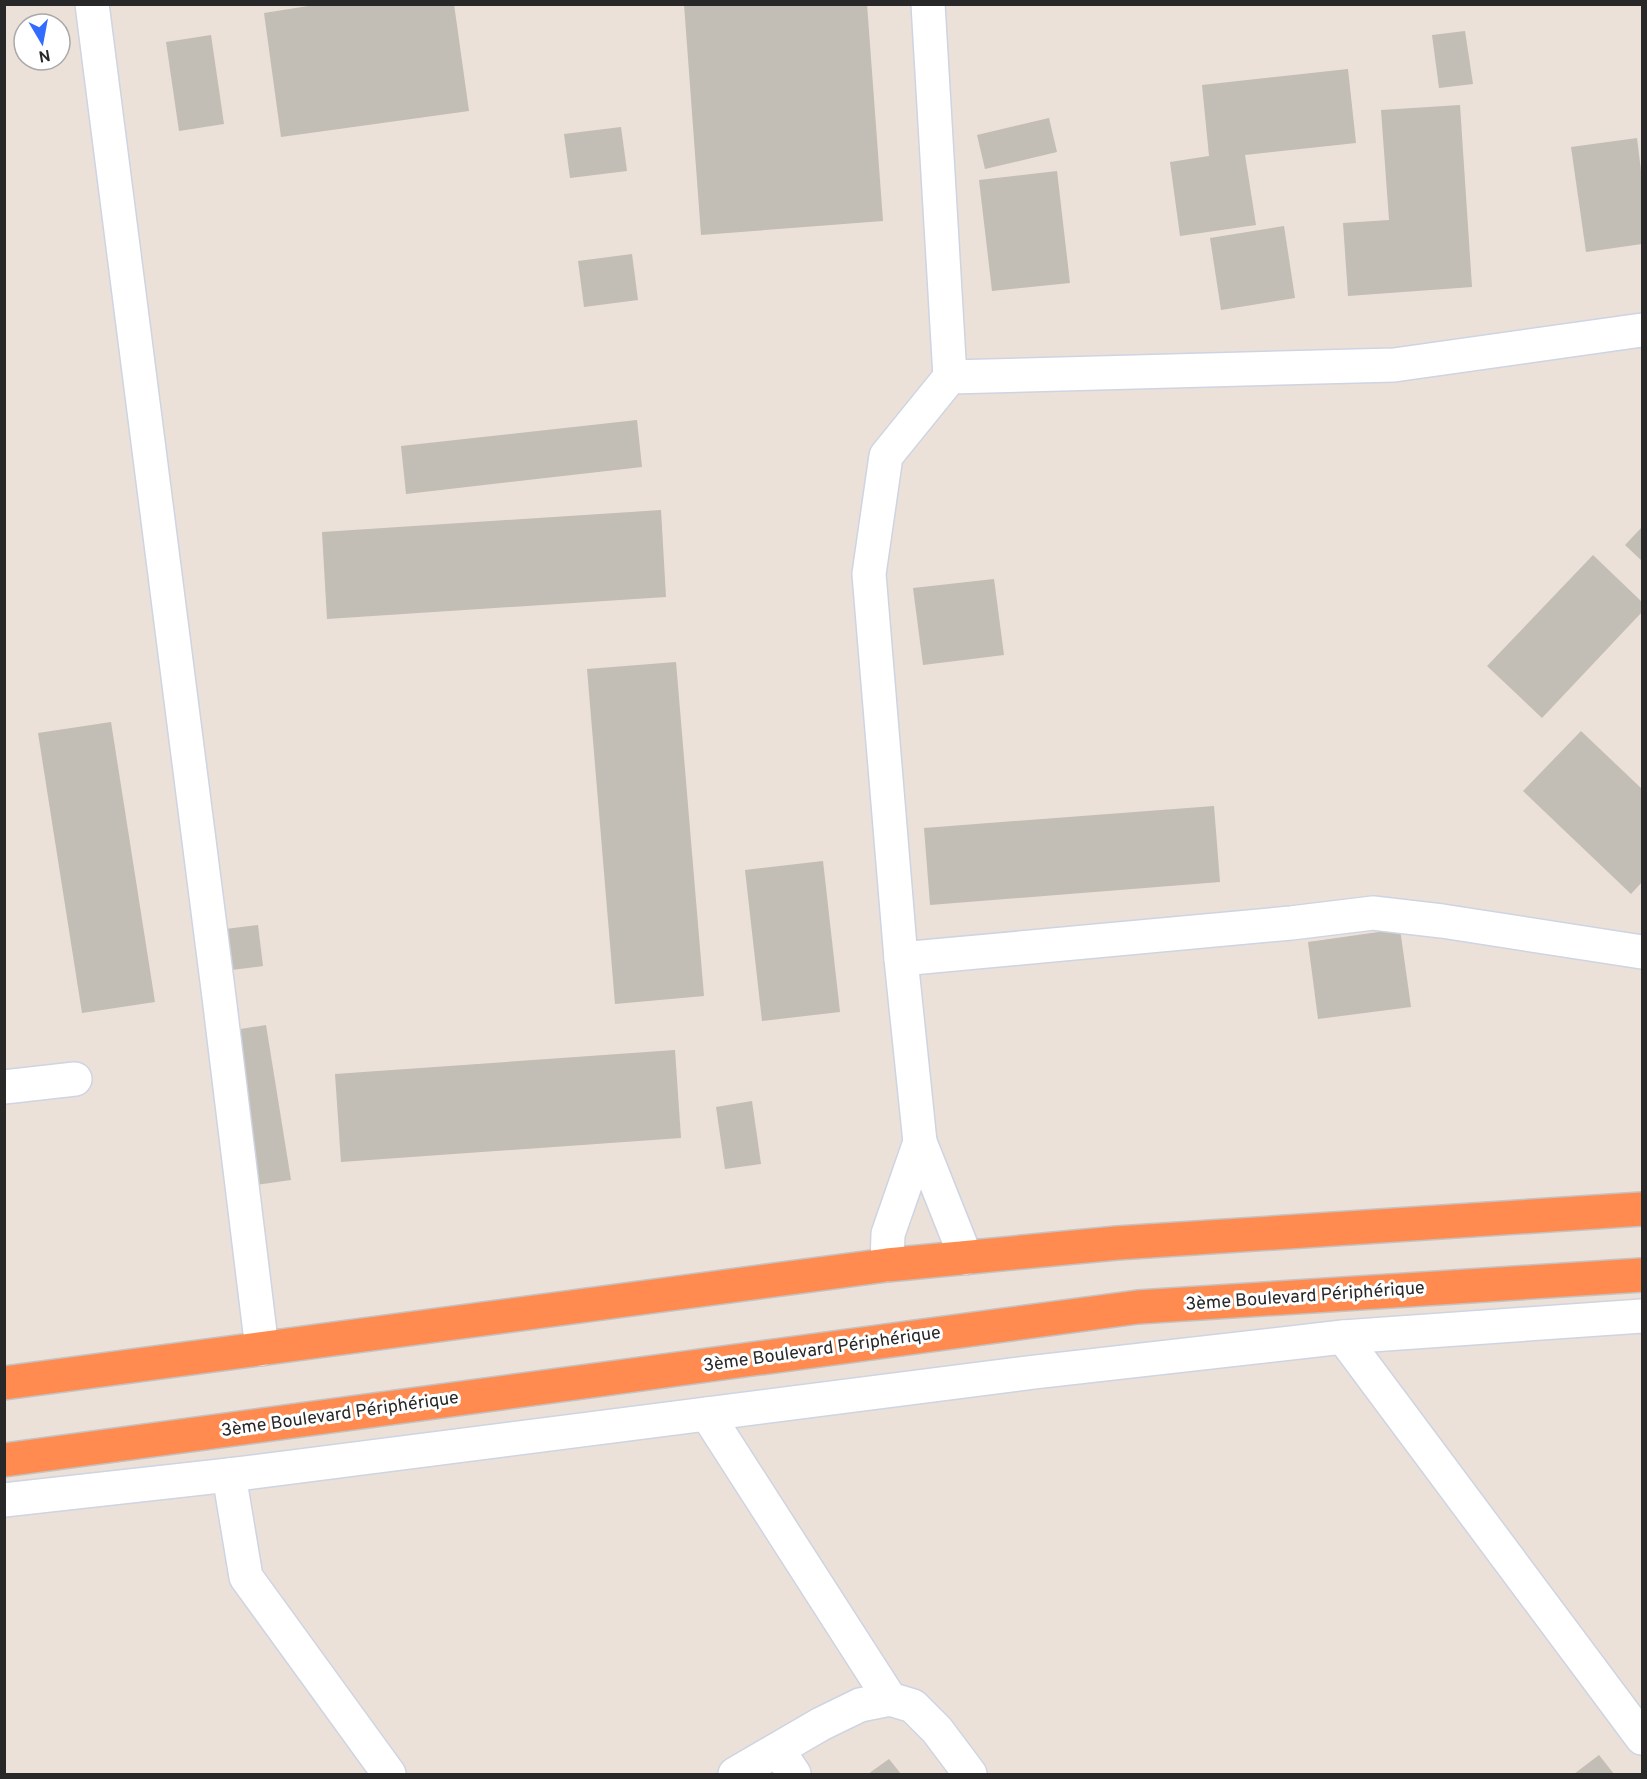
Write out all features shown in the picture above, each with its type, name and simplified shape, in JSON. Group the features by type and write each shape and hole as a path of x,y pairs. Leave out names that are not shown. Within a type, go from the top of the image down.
{"highway":[{"path":"4,1383 887,1265 1117,1243 1642,1209"},
{"name":"3ème Boulevard Périphérique","path":"4,1460 1138,1307 1642,1275"}],"street":[{"path":"92,4 262,1349"},
{"path":"928,4 950,378 886,456 869,574 901,959 920,1142 966,1258"},
{"path":"950,378 1394,365 1642,330"},
{"path":"901,959 1291,923 1373,913 1442,921 1642,952"},
{"path":"4,1087 75,1079"},
{"path":"887,1265 888,1234 920,1142"},
{"path":"1596,1278 1637,1324"},
{"path":"4,1500 229,1475 1035,1372 1343,1336 1637,1324"},
{"path":"1343,1336 1642,1738"},
{"path":"707,1414 890,1699"},
{"path":"229,1475 246,1577 389,1774"},
{"path":"735,1774 786,1762 821,1724 860,1705 890,1699 913,1706 937,1730 970,1774"}],"building":[{"path":"321,4 454,4 469,111 281,137 264,13"},
{"path":"684,4 867,4 883,221 701,235"},
{"path":"1465,31 1473,84 1439,88 1432,35"},
{"path":"211,35 224,124 179,131 166,42"},
{"path":"1348,69 1356,143 1245,155 1256,225 1180,236 1170,162 1209,156 1202,85"},
{"path":"1460,105 1472,287 1348,296 1343,223 1389,220 1381,110"},
{"path":"1049,118 1057,152 985,169 977,135"},
{"path":"621,127 627,171 570,178 564,134"},
{"path":"1637,138 1642,179 1642,244 1586,252 1571,147"},
{"path":"1057,171 1070,283 992,291 979,180"},
{"path":"1284,226 1295,298 1221,310 1210,238"},
{"path":"632,254 638,300 584,307 578,261"},
{"path":"637,420 642,467 406,494 401,446"},
{"path":"661,510 666,597 327,619 322,532"},
{"path":"1642,527 1642,561 1625,545"},
{"path":"1593,555 1642,602 1642,612 1542,718 1487,666"},
{"path":"994,579 1004,655 923,665 913,588"},
{"path":"676,662 704,996 615,1004 587,669"},
{"path":"111,722 155,1002 82,1013 38,733"},
{"path":"1581,731 1642,789 1642,882 1631,894 1523,791"},
{"path":"1214,806 1220,882 930,905 924,828"},
{"path":"823,861 840,1012 762,1021 745,870"},
{"path":"258,925 263,966 231,970 225,929"},
{"path":"1400,929 1411,1007 1318,1019 1308,942"},
{"path":"266,1025 291,1180 234,1188 209,1034"},
{"path":"675,1050 681,1138 341,1162 335,1074"},
{"path":"752,1101 761,1164 725,1169 716,1107"},
{"path":"1599,1755 1614,1774 1574,1774"},
{"path":"889,1759 901,1774 868,1774"}]}
